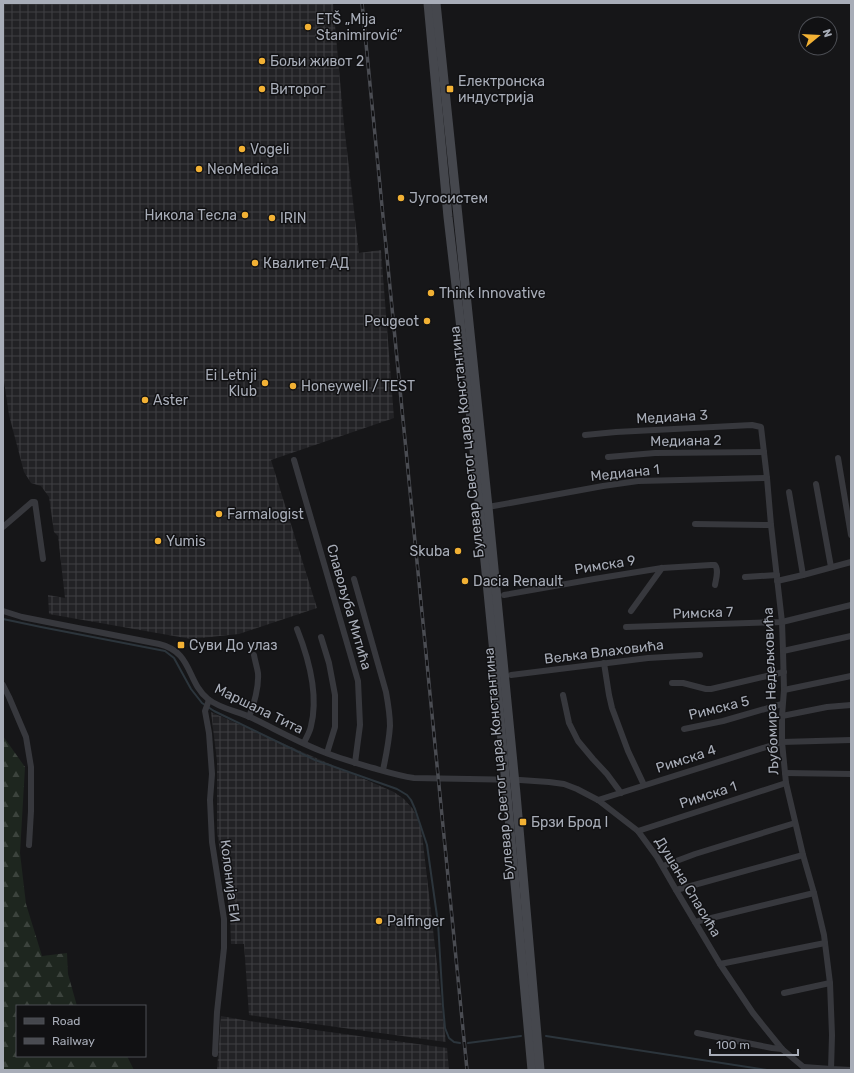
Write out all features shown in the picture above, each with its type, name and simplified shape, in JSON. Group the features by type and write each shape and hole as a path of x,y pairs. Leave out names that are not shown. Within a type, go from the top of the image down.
{"main road":[{"name":"Булевар Светог цара Константина","path":"428,3 448,217 468,388 494,653 510,779 540,1070"},
{"name":"Булевар Светог цара Константина","path":"436,3 488,507 532,1070"}],"street":[{"name":"Медиана 3","path":"585,435 752,424 761,427"},
{"name":"Љубомира Недељковића","path":"761,427 782,622 784,672 782,742 786,783 795,824 823,927 830,982 832,1035 831,1070"},
{"name":"Медиана 2","path":"608,457 654,453 764,452"},
{"path":"838,458 851,535"},
{"name":"Славољуба Митића","path":"294,460 358,681 360,726 355,763"},
{"name":"Медиана 1","path":"488,507 603,486 638,482 767,478"},
{"path":"816,484 831,567"},
{"path":"789,492 803,575"},
{"path":"3,527 32,502 35,502 43,559"},
{"path":"695,524 771,525"},
{"path":"745,577 777,578 803,575 851,562"},
{"name":"Римска 9","path":"504,595 662,568 715,565 717,570 715,585"},
{"name":"Римска 9","path":"631,611 662,568"},
{"path":"354,579 382,677 389,709 390,726 383,770"},
{"name":"Римска 7","path":"626,628 782,622 851,605"},
{"name":"Маршала Тита","path":"3,611 22,617 160,644 175,650 184,660 200,691 208,702 250,717 272,729 327,753 355,763 414,778 510,779"},
{"path":"297,629 310,670 313,688 314,711 311,728 304,743"},
{"path":"783,651 851,636"},
{"path":"321,637 329,663 335,695 335,727 327,753"},
{"path":"250,717 255,698 258,674 254,655"},
{"name":"Вељка Влаховића","path":"511,675 648,658 700,655"},
{"path":"604,663 612,708 628,751 644,785"},
{"path":"672,683 683,683 711,689 784,672"},
{"path":"784,690 851,676"},
{"path":"3,685 26,737 31,766 29,845"},
{"path":"563,695 569,723 578,740 621,793"},
{"name":"Колонија ЕИ","path":"208,702 205,711 209,733 212,774 210,800 212,842 224,919 224,948 217,1012 215,1054"},
{"name":"Римска 5","path":"684,729 723,721 782,704"},
{"path":"782,716 827,707 851,705"},
{"name":"Римска 4","path":"598,800 782,742 851,740"},
{"path":"785,773 851,774"},
{"name":"Душана Спасића","path":"510,779 564,784 577,789 598,800 638,831 663,866 720,964 753,1013 782,1049 806,1068"},
{"name":"Римска 1","path":"638,831 786,783"},
{"path":"663,866 695,854 795,824"},
{"path":"676,890 803,855"},
{"path":"695,922 814,893"},
{"path":"720,964 825,943"},
{"path":"784,993 830,982"},
{"path":"697,1033 782,1049"},
{"path":"806,1068 851,1070"}],"shaded area":[{"path":"3,3 333,3 344,125 359,253 381,250 394,418 271,460 317,608 239,634 191,639 49,614 48,595 65,598 58,536 54,532 49,497 41,486 31,483 24,472 9,415 3,374"},
{"path":"211,712 394,792 404,799 413,809 419,821 422,834 446,1042 249,1015 244,944 231,944 230,913 217,832 217,761"},
{"path":"221,1016 447,1048 449,1070 217,1070"}],"green space":[{"path":"3,736 25,767 20,853 26,904 42,956 67,953 68,974 77,1005 16,1005 16,1057 128,1057 134,1070 3,1070"}],"waterway":[{"path":"3,619 165,651 174,658 191,689 202,703 214,711 315,760 397,789 407,795 415,809 427,845 438,923 445,1028 449,1038 454,1042 460,1043"},
{"path":"468,1043 521,1036"},
{"path":"546,1036 767,1070"}],"railway":[{"path":"362,3 467,1070"}],"place":[{"name":"ETŠ „Mija Stanimirović”","path":"308,27"},
{"name":"Бољи живот 2","path":"262,61"},
{"name":"Виторог","path":"262,89"},
{"name":"Електронска индустрија","path":"450,89"},
{"name":"Vogeli","path":"242,149"},
{"name":"NeoMedica","path":"199,169"},
{"name":"Југосистем","path":"401,198"},
{"name":"Никола Тесла","path":"245,215"},
{"name":"IRIN","path":"272,218"},
{"name":"Квалитет АД","path":"255,263"},
{"name":"Think Innovative","path":"431,293"},
{"name":"Peugeot","path":"427,321"},
{"name":"Ei Letnji Klub","path":"265,383"},
{"name":"Honeywell / TEST","path":"293,386"},
{"name":"Aster","path":"145,400"},
{"name":"Farmalogist","path":"219,514"},
{"name":"Yumis","path":"158,541"},
{"name":"Skuba","path":"458,551"},
{"name":"Dacia Renault","path":"465,581"},
{"name":"Суви До улаз","path":"181,645"},
{"name":"Брзи Брод I","path":"523,822"},
{"name":"Palfinger","path":"379,921"}]}
